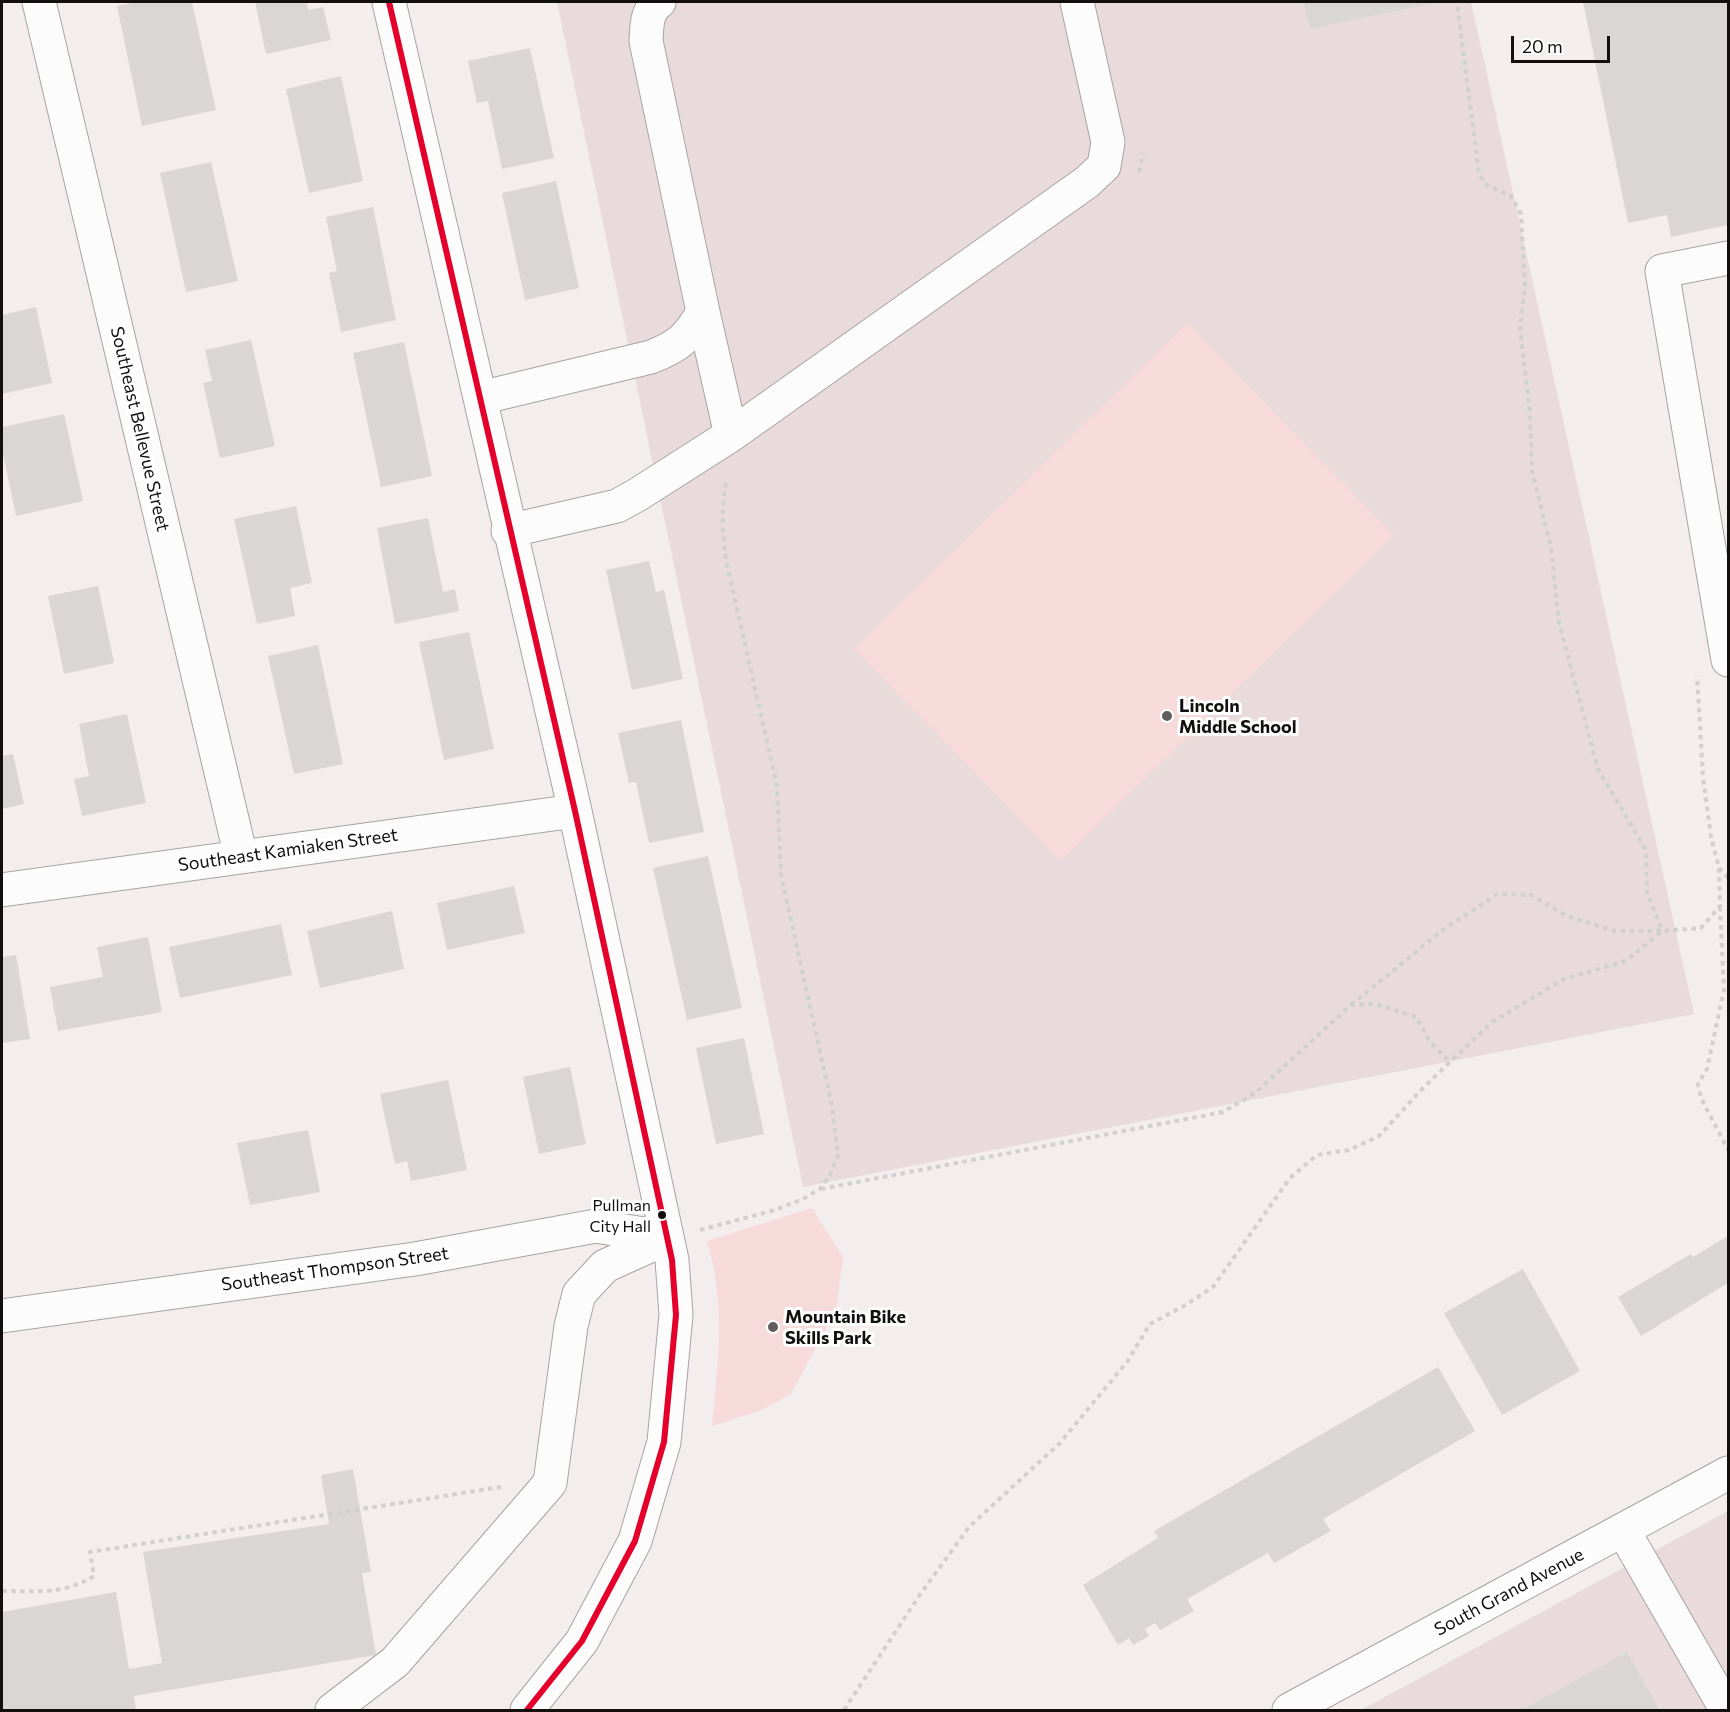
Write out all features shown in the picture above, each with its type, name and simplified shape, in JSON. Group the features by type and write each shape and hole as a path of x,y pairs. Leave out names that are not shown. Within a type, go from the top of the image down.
{"street":[{"name":"Southeast Bellevue Street","path":"39,2 241,856"},
{"path":"389,2 480,398 508,531 575,811 672,1260 676,1315 664,1442 635,1541 582,1641 527,1710"},
{"path":"659,2 653,6 647,19 646,41 730,435"},
{"path":"508,531 617,506 730,435 1087,182 1104,166 1108,142 1077,2"},
{"path":"1728,258 1662,271 1728,660"},
{"path":"480,398 651,357 673,348 690,335 703,312"},
{"name":"Southeast Kamiaken Street","path":"2,890 575,811"},
{"name":"Southeast Thompson Street","path":"2,1316 415,1259 596,1226 667,1238"},
{"path":"332,1710 395,1662 550,1483 571,1326 579,1294 605,1266 667,1238"},
{"name":"South Grand Avenue","path":"1289,1710 1728,1473"},
{"path":"1623,1530 1726,1709"}],"path":[{"path":"1457,2 1479,174 1488,186 1511,196 1521,214 1525,288 1520,328 1530,412 1532,471 1551,548 1559,622 1598,769 1646,849 1647,892 1662,931"},
{"path":"1136,177 1142,164 1143,142"},
{"path":"731,469 722,500 722,530 726,560 777,786 781,875 837,1134 838,1155 830,1175 820,1189"},
{"path":"1697,669 1703,777 1711,837 1719,868 1724,990 1707,1069 1698,1084 1708,1113 1728,1150"},
{"path":"1719,868 1728,878"},
{"path":"667,1238 775,1210 820,1189 1223,1112 1255,1093 1351,1005 1444,929 1498,894 1531,895 1567,916 1614,931 1701,928 1720,906"},
{"path":"844,1710 919,1596 969,1527 1059,1444 1127,1362 1150,1324 1184,1306 1212,1287 1290,1178 1317,1155 1349,1150 1379,1136 1492,1022 1564,979 1626,960 1662,931"},
{"path":"1351,1005 1376,1004 1416,1017 1430,1042 1450,1062"},
{"path":"2,1591 56,1592 80,1584 94,1576 90,1552 509,1486"}],"shaded area":[{"name":"Lincoln Middle School","path":"557,2 1471,2 1694,1014 803,1187"},
{"path":"1187,323 1394,535 1061,861 854,649"},
{"name":"Mountain Bike Skills Park","path":"812,1208 843,1257 836,1310 791,1394 762,1410 712,1426 719,1310 713,1264 707,1241"},
{"path":"1728,1511 1728,1710 1361,1710"}],"building":[{"path":"137,2 192,2 216,110 142,126 117,6"},
{"path":"255,2 307,2 308,10 323,7 331,40 266,54"},
{"path":"1304,2 1430,2 1430,4 1310,29"},
{"path":"1583,2 1728,2 1728,225 1671,237 1667,215 1628,223"},
{"path":"530,48 554,158 502,169 488,101 477,103 468,61"},
{"path":"341,76 363,181 309,193 286,89"},
{"path":"211,162 238,281 186,292 160,173"},
{"path":"556,181 579,288 525,300 502,193"},
{"path":"373,207 396,320 341,332 329,273 337,271 326,217"},
{"path":"36,307 52,383 2,394 2,315"},
{"path":"251,340 275,446 220,458 203,383 212,381 205,350"},
{"path":"404,342 432,476 381,487 353,353"},
{"path":"64,414 83,501 16,516 2,449 2,427"},
{"path":"296,506 312,583 290,588 295,616 257,624 234,519"},
{"path":"428,518 443,592 455,589 459,611 395,624 377,528"},
{"path":"649,561 656,592 664,590 683,679 632,690 606,570"},
{"path":"98,586 114,663 64,674 48,596"},
{"path":"469,632 494,749 444,760 419,642"},
{"path":"318,645 343,764 294,774 268,656"},
{"path":"127,714 146,803 82,816 74,779 89,776 79,724"},
{"path":"681,720 704,832 649,843 636,782 629,783 618,733"},
{"path":"13,754 24,804 2,809 2,756"},
{"path":"708,856 742,1008 687,1020 653,868"},
{"path":"514,886 525,933 447,950 437,903"},
{"path":"392,911 404,969 320,988 307,931"},
{"path":"281,924 292,975 180,998 169,947"},
{"path":"148,937 162,1012 58,1031 50,987 103,977 97,947"},
{"path":"16,955 30,1039 2,1043 2,957"},
{"path":"744,1038 764,1134 716,1144 696,1048"},
{"path":"570,1067 586,1144 539,1154 523,1077"},
{"path":"448,1080 467,1170 411,1181 407,1161 395,1164 380,1094"},
{"path":"308,1130 320,1192 250,1205 237,1143"},
{"path":"1728,1236 1728,1283 1641,1336 1618,1297 1691,1254 1693,1257"},
{"path":"1523,1269 1580,1371 1502,1415 1444,1313"},
{"path":"1438,1367 1475,1431 1323,1519 1331,1531 1274,1563 1268,1553 1187,1599 1194,1611 1160,1630 1155,1623 1145,1629 1149,1636 1133,1645 1129,1638 1118,1645 1083,1585 1158,1538 1154,1531"},
{"path":"353,1469 371,1572 362,1573 376,1655 134,1696 136,1710 2,1710 2,1612 116,1592 129,1669 162,1663 143,1552 329,1524 321,1475"},
{"path":"1627,1652 1659,1709 1522,1710"}],"transit line":[{"path":"389,2 575,811 672,1260 676,1315 664,1442 635,1541 582,1641 527,1710"}],"place":[{"name":"Lincoln Middle School","path":"1167,716"},
{"name":"Pullman City Hall","path":"662,1215"},
{"name":"Mountain Bike Skills Park","path":"773,1327"}]}
